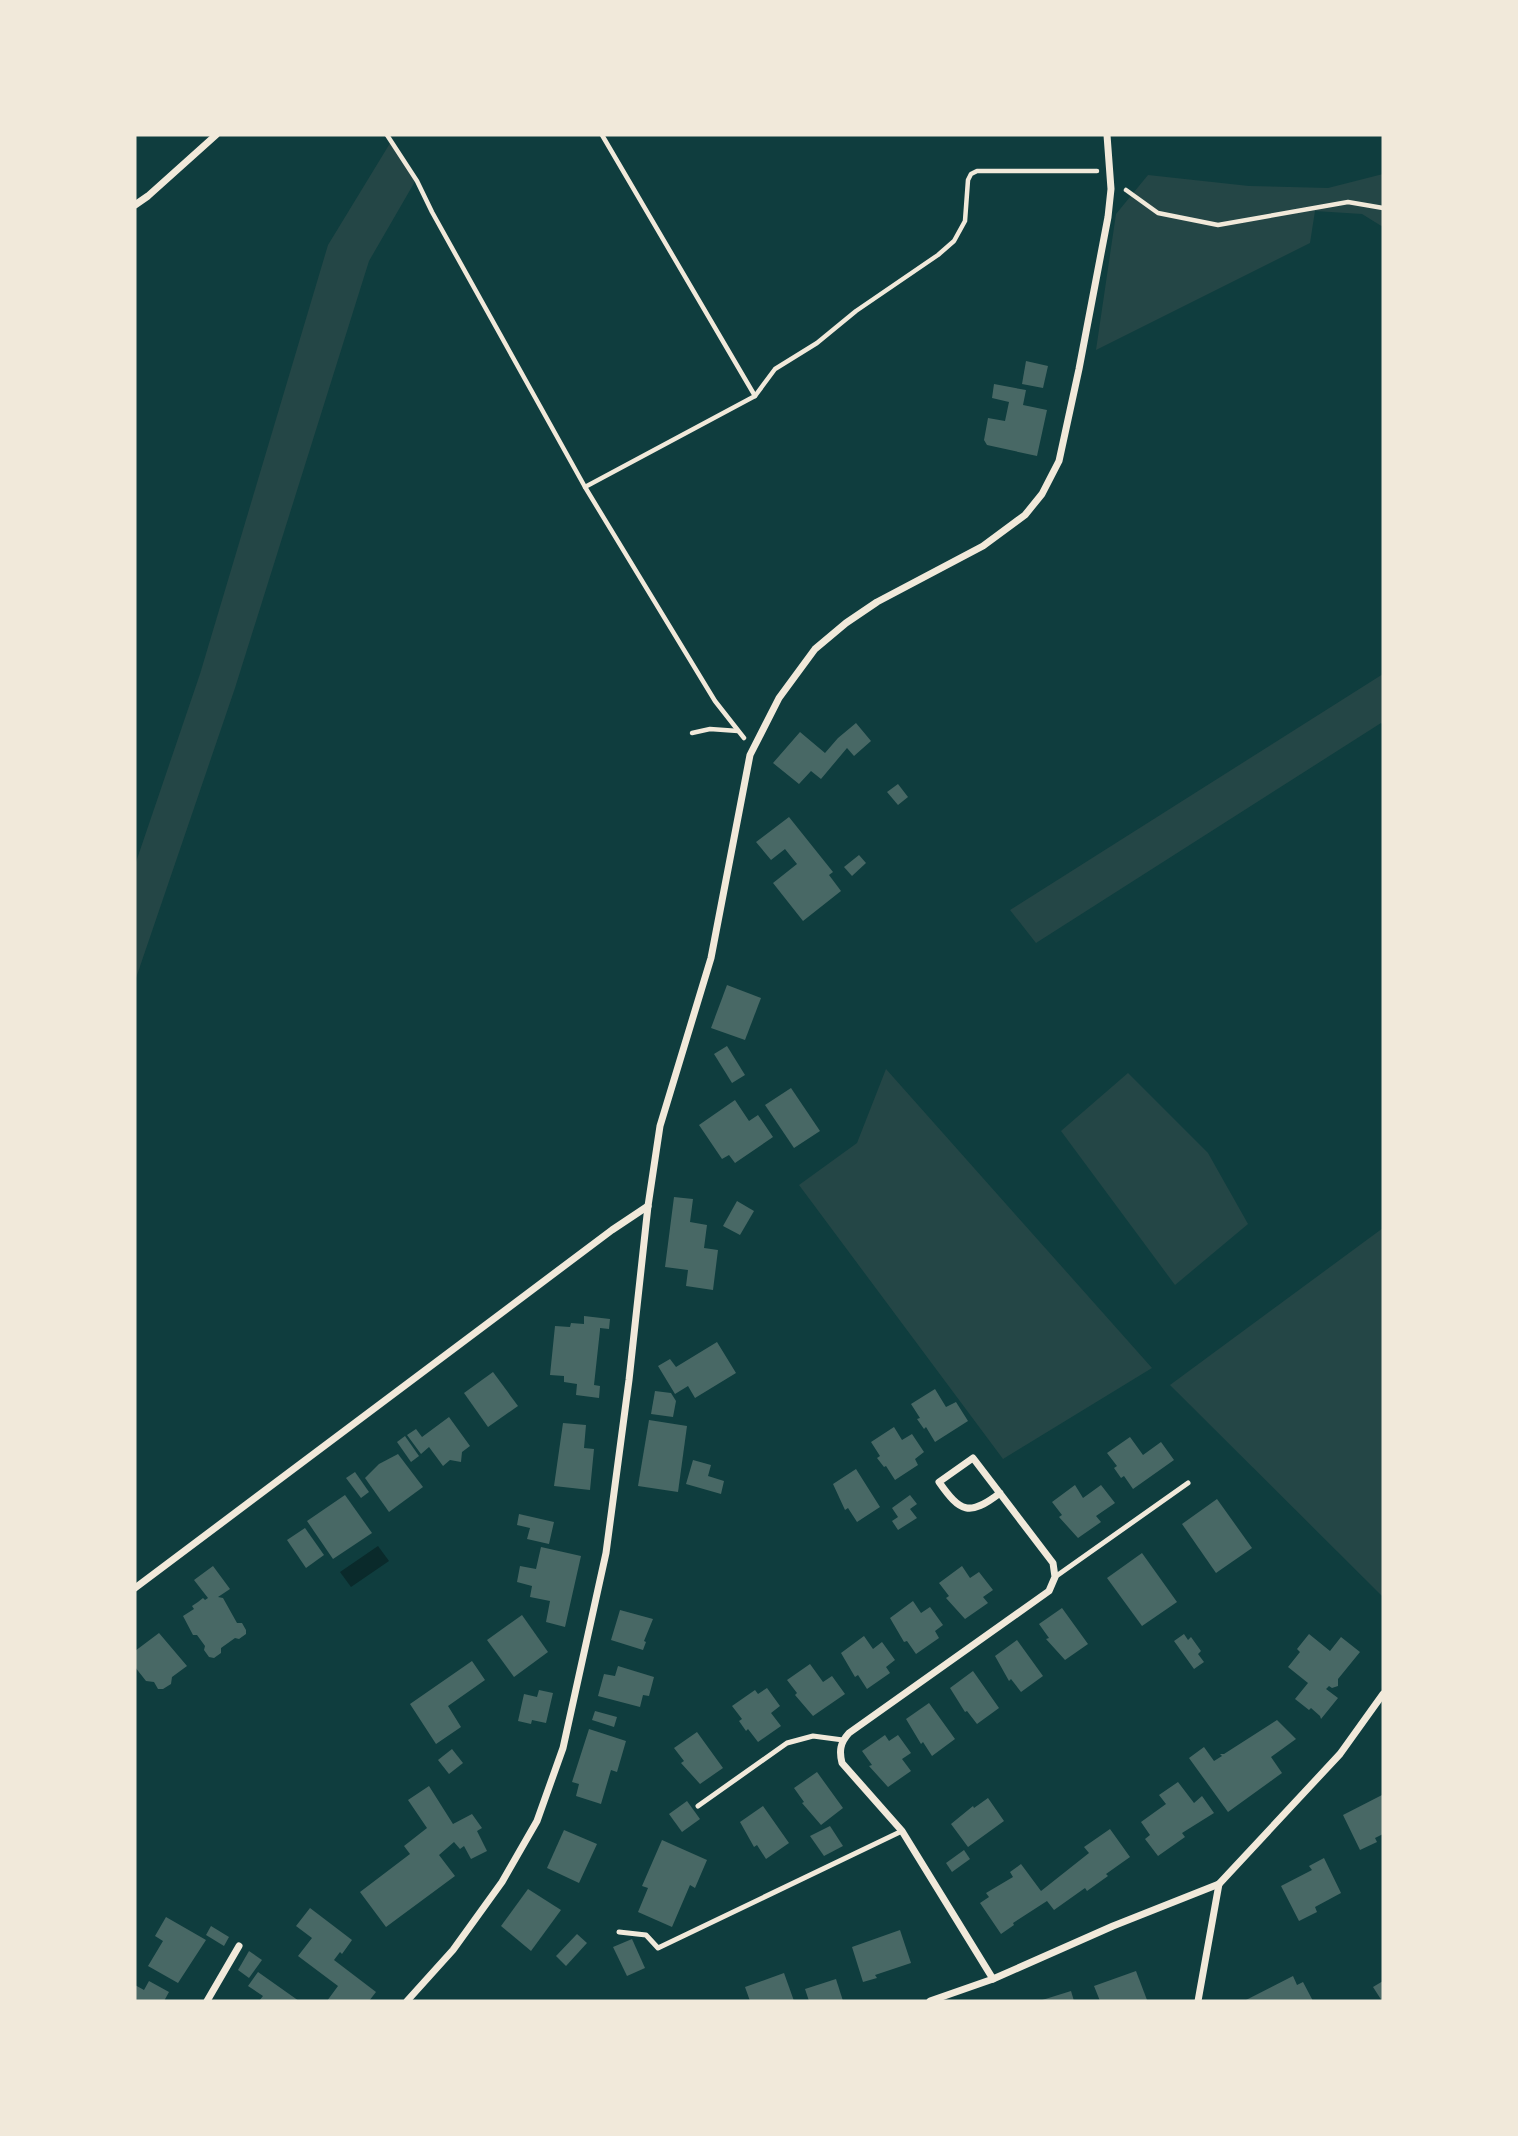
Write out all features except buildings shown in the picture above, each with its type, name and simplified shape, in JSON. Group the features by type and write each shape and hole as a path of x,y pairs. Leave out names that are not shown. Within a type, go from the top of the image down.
{"street":[{"path":"135,205 216,135"},
{"path":"407,2001 453,1950 502,1882 537,1821 563,1748 606,1553 648,1206 663,1114 711,958 753,750 779,698 825,640 846,622 877,603 983,546 1025,515 1042,495 1059,461 1108,217 1110,175 1107,135"},
{"path":"135,1588 612,1230 648,1206"},
{"path":"993,1979 902,1831 842,1763 839,1752 849,1733 1049,1591 1055,1577 1053,1563 1000,1493 973,1458 939,1482 953,1502 963,1508 977,1507 1000,1493"},
{"path":"930,2001 993,1979 1113,1926 1219,1884 1340,1754 1383,1694"},
{"path":"1198,2001 1219,1884"},
{"path":"207,2001 239,1946"}],"lane":[{"path":"1055,1577 1188,1483"},
{"path":"698,1806 787,1743 813,1736 843,1740"},
{"path":"619,1932 646,1935 658,1948 902,1831"}],"path":[{"path":"387,135 417,181 585,487 715,701 753,750"},
{"path":"601,135 755,396"},
{"path":"585,487 755,396 775,369 817,343 856,311 937,255 954,241 965,221 968,180 976,171 1110,175 1158,213 1218,225 1348,202 1383,208"},
{"path":"692,733 710,729 738,732"}],"shaded area":[{"path":"392,140 417,178 369,261 235,688 135,981 135,865 200,674 328,245"},
{"path":"1383,174 1383,227 1362,214 1315,211 1310,243 1096,350 1116,214 1148,175 1249,186 1328,188"},
{"path":"1383,674 1383,725 1381,723 1036,943 1010,910"},
{"path":"886,1069 1152,1368 1003,1459 799,1185 857,1143"},
{"path":"1128,1073 1208,1153 1248,1224 1175,1285 1061,1131"},
{"path":"1383,1228 1383,1597 1170,1385"},
{"path":"378,1546 389,1561 351,1587 340,1572"}]}
